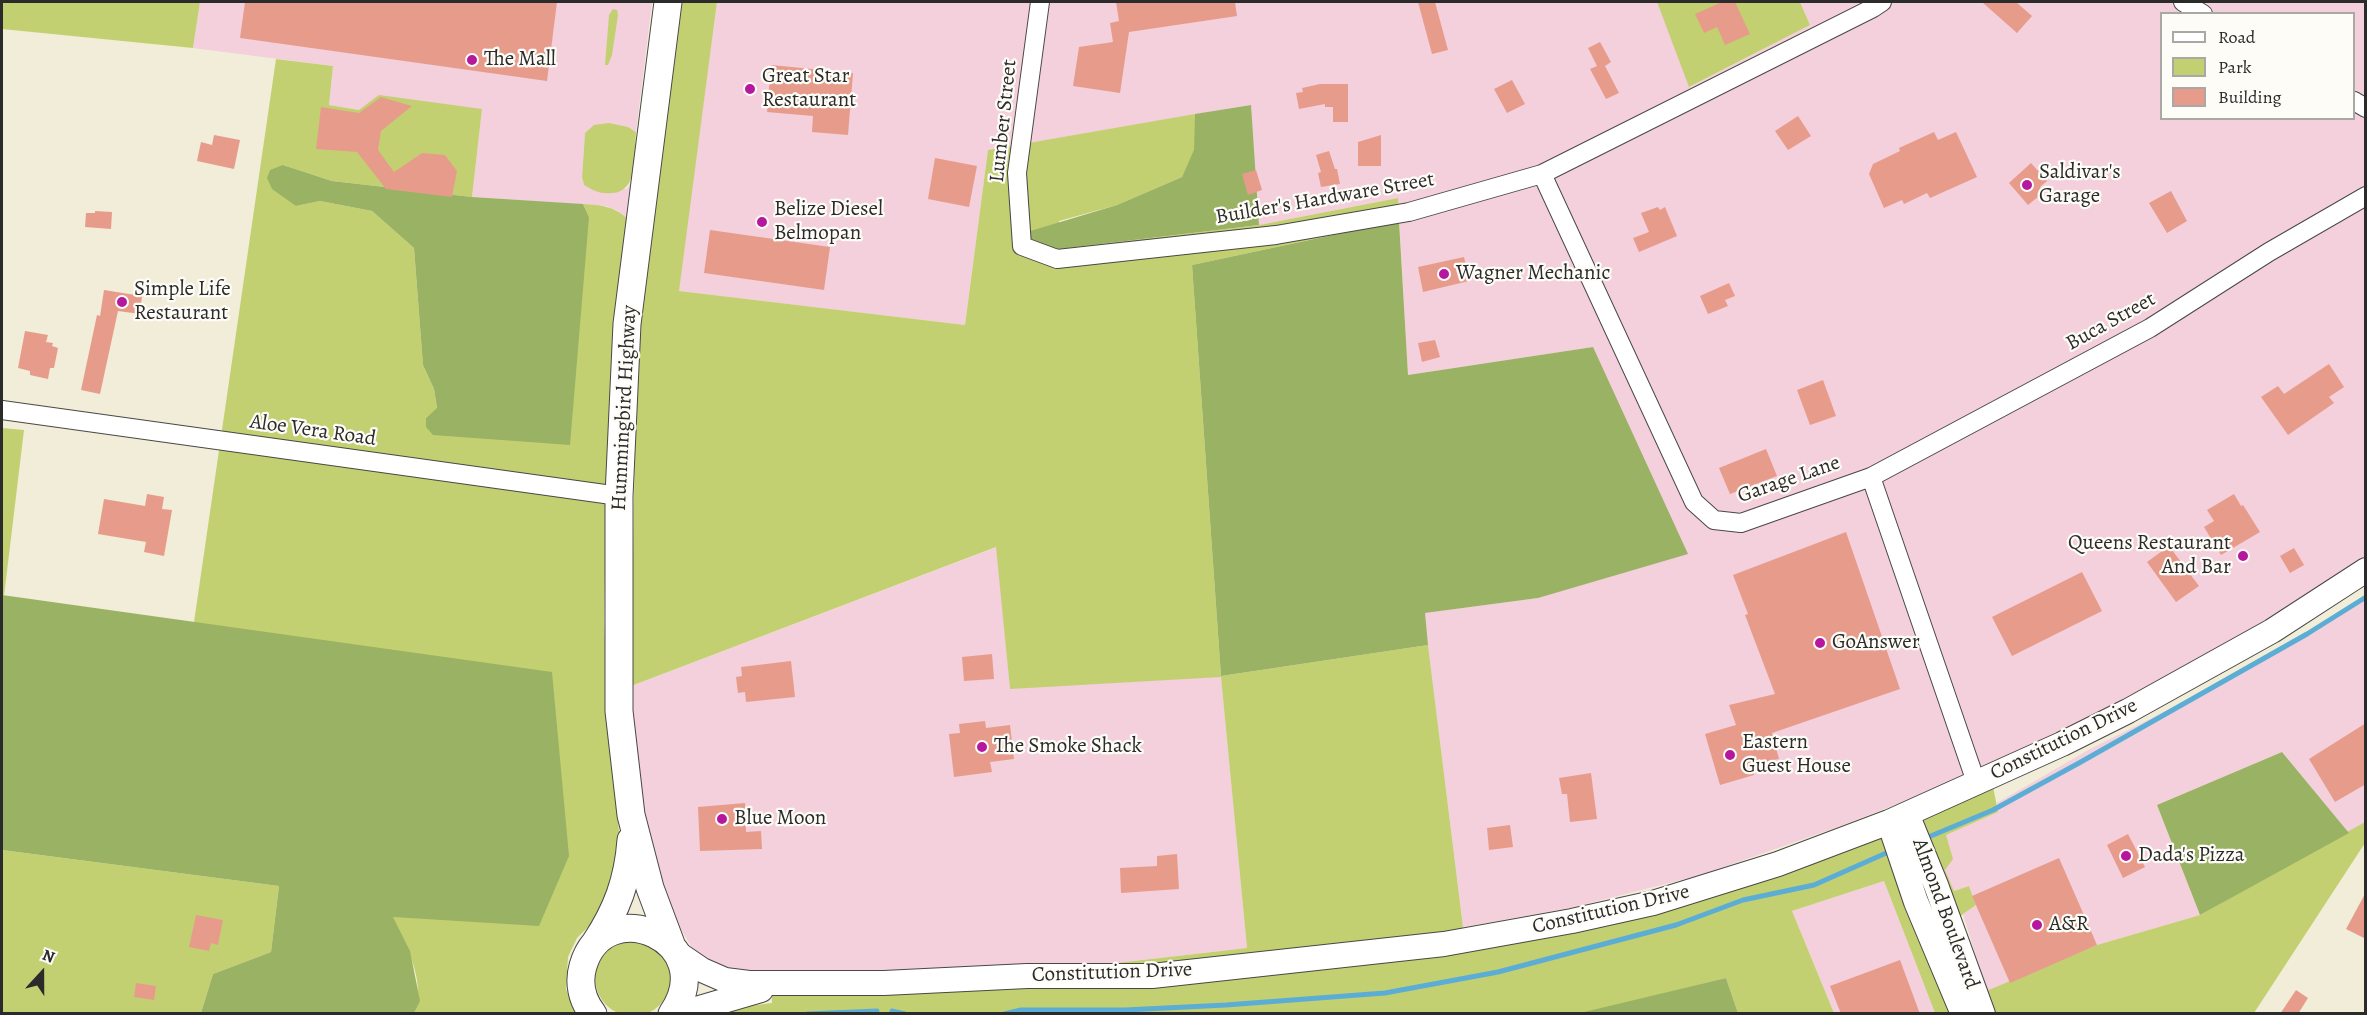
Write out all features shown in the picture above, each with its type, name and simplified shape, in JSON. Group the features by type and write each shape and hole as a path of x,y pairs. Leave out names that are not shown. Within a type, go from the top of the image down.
{"main road":[{"name":"Hummingbird Highway","path":"590,1011 581,990 580,973 585,957 611,919 626,879 630,859 631,815 619,711 619,496 627,324 668,2"},
{"name":"Constitution Drive","path":"674,948 702,970 725,980 749,983 884,983 1027,976 1152,976 1444,944 1572,921 1653,903 1778,864 1898,818 2062,744 2128,711 2272,631 2366,570"},
{"name":"Hummingbird Highway","path":"631,815 650,888 684,969 684,986 680,1003 672,1014"},
{"name":"Almond Boulevard","path":"1898,818 1916,902 1963,1014"},
{"name":"Almond Boulevard","path":"1898,818 1936,885 1983,1014"},
{"path":"595,943 609,933 625,928 641,929 657,934 674,948"},
{"name":"Constitution Drive","path":"679,1014 722,999 784,984"}],"street":[{"name":"Lumber Street","path":"1022,246 1017,173 1040,2"},
{"name":"Builder's Hardware Street","path":"1022,246 1057,259 1276,235 1409,212 1542,174 1882,2"},
{"path":"2182,2 2200,12"},
{"name":"Garage Lane","path":"1542,174 1694,501 1714,520 1741,522 1871,477 1976,782"},
{"name":"Buca Street","path":"1871,477 2150,328 2270,252 2366,196"},
{"name":"Aloe Vera Road","path":"2,410 619,496"}],"shaded area":[{"path":"200,2 652,2 636,132 628,127 585,133 582,177 584,185 627,189 631,181 627,218 606,206 472,197 482,109 359,110 329,105 333,66 193,48"},
{"path":"717,2 1657,2 1690,87 1810,25 1800,2 2365,2 2365,563 2349,576 2106,709 1959,780 1835,828 1701,875 1570,908 1463,927 1424,613 1538,598 1593,347 1408,375 1398,198 1259,225 1250,105 988,150 965,325 678,291"},
{"path":"997,547 1010,688 1221,676 1247,948 1038,972 728,975 694,951 668,908 655,880 632,754 631,686"},
{"path":"2365,599 2365,822 2349,833 2282,752 2157,805 2200,915 2097,945 1987,992 1963,914 1976,905 1969,886 1954,891 1942,865 1946,835 1998,812 1997,803 2090,749 2226,681"},
{"path":"1884,881 1935,1013 1834,1013 1792,911"}],"green space":[{"path":"2,2 200,2 193,48 2,29"},
{"path":"679,2 717,2 679,291 965,325 988,150 1195,114 1195,150 1182,177 1117,205 1059,221 1059,249 1259,225 1398,198 1399,221 1192,265 1221,676 1428,645 1463,927 1446,943 1652,903 1991,776 1998,812 1946,835 1953,859 1945,870 1954,891 1969,886 1976,905 1953,925 1979,994 2097,945 2200,915 2365,822 2365,843 2254,1013 1935,1013 1884,881 1792,911 1834,1013 1738,1013 1726,978 1580,1014 709,1013 772,1003 771,978 1038,972 1247,948 1221,677 1010,689 996,547 631,686 636,374 646,266"},
{"path":"1657,2 1800,2 1810,25 1689,87"},
{"path":"613,9 617,10 618,15 612,55 608,65 605,65 609,15"},
{"path":"276,59 333,66 329,105 359,110 379,95 482,109 472,197 332,181 283,165 296,206 320,201 372,211 414,248 423,365 434,389 437,409 426,418 426,427 589,217 583,204 606,207 627,218 606,524 604,620 610,755 620,839 618,874 596,919 577,938 568,957 566,989 575,1013 414,1013 418,989 416,977 409,951 392,917 194,622"},
{"path":"1251,105 1259,225 1059,249 1028,243 1027,232 1117,205 1182,177 1194,150 1195,114"},
{"path":"609,123 628,127 636,132 635,160 631,179 621,191 612,193 597,192 584,185 582,177 585,133 594,125"},
{"path":"283,165 332,181 472,197 583,204 589,217 570,445 433,435 426,427 426,418 437,408 434,389 423,365 414,248 372,211 320,201 296,206 272,189 267,178 270,170"},
{"path":"1399,221 1408,375 1593,347 1688,554 1538,598 1425,613 1428,645 1221,676 1192,265"},
{"path":"2,428 24,430 4,596 2,595"},
{"path":"2,595 552,672 569,856 539,926 393,917 410,951 420,1001 414,1013 201,1013 213,974 271,952 279,886 2,850"},
{"path":"2282,752 2349,833 2200,915 2157,805"},
{"path":"2,850 279,886 271,952 213,974 201,1013 2,1014"},
{"path":"633,940 647,943 660,951 668,964 671,978 668,992 660,1005 647,1013 633,1016 619,1013 606,1005 598,992 595,978 598,964 606,951 619,943"},
{"path":"1726,978 1738,1013 1580,1013"}],"building":[{"name":"The Mall","path":"245,2 557,2 547,81 240,38"},
{"path":"1116,2 1235,2 1237,16 1129,32 1120,93 1073,86 1079,47 1113,42 1110,23 1119,21"},
{"path":"1418,2 1435,2 1448,50 1432,54"},
{"path":"1722,2 1735,2 1750,34 1725,45 1717,27 1704,33 1695,14"},
{"path":"1982,2 2016,2 2032,16 2017,33"},
{"path":"1600,42 1611,62 1605,66 1619,93 1606,99 1590,69 1597,66 1588,48"},
{"path":"771,65 853,73 848,135 812,132 813,116 767,112"},
{"path":"1512,80 1525,104 1507,113 1494,89"},
{"path":"1320,84 1348,84 1348,122 1333,122 1333,107 1325,107 1325,104 1299,109 1296,93 1303,92 1302,88"},
{"path":"381,97 412,106 381,131 378,150 394,172 422,153 445,155 457,171 452,197 386,189 357,152 316,149 321,107 359,113"},
{"path":"1798,116 1811,136 1788,150 1775,131"},
{"path":"1934,132 1938,140 1956,132 1977,177 1930,198 1927,193 1904,204 1902,200 1884,208 1869,174 1873,164 1900,151 1899,148"},
{"path":"214,135 240,140 234,169 197,161 201,142 212,145"},
{"path":"1381,135 1381,166 1358,166 1358,142"},
{"path":"1329,151 1335,169 1337,169 1340,184 1321,187 1318,173 1321,172 1316,155"},
{"path":"935,158 977,166 969,207 928,199"},
{"name":"Saldivar's Garage","path":"2031,163 2047,181 2040,187 2044,192 2028,205 2009,183"},
{"path":"1256,170 1262,190 1248,195 1242,174"},
{"path":"2171,191 2187,221 2167,233 2149,203"},
{"path":"1658,207 1660,210 1665,207 1677,236 1639,252 1633,238 1649,232 1641,213"},
{"path":"95,211 112,212 111,229 85,227 86,213 95,213"},
{"path":"710,230 830,247 824,290 704,273"},
{"name":"Wagner Mechanic","path":"1464,257 1469,281 1423,292 1418,267"},
{"path":"1729,283 1735,296 1725,300 1728,306 1708,314 1700,296"},
{"path":"104,290 142,296 140,314 118,311 100,394 81,390 97,315 100,316"},
{"path":"25,331 48,335 46,342 53,343 52,346 58,348 54,368 50,368 48,379 30,375 30,371 18,368"},
{"path":"1435,340 1440,357 1422,362 1418,343"},
{"path":"2329,364 2344,387 2329,397 2334,403 2288,435 2261,397 2278,386 2284,394"},
{"path":"1823,380 1836,416 1810,425 1797,390"},
{"path":"1766,449 1777,476 1730,494 1719,468"},
{"path":"147,494 164,497 162,509 172,510 164,556 144,552 146,542 98,534 104,499 145,506"},
{"path":"2234,494 2260,532 2221,555 2204,527 2214,521 2207,510"},
{"name":"GoAnswer","path":"1846,532 1900,689 1772,733 1779,759 1751,764 1754,775 1720,785 1705,734 1736,725 1729,705 1775,694 1745,615 1748,614 1733,575"},
{"path":"2169,546 2199,586 2176,602 2147,562"},
{"path":"2294,548 2304,565 2290,573 2280,556"},
{"path":"2082,572 2102,611 2012,656 1992,617"},
{"path":"992,654 994,679 964,681 962,657"},
{"path":"791,661 795,697 746,702 745,692 738,693 736,677 742,676 741,667"},
{"name":"The Smoke Shack","path":"985,721 986,728 1010,725 1014,759 990,762 992,772 954,777 949,734 960,733 959,724"},
{"path":"2366,723 2366,784 2335,802 2309,759"},
{"path":"1591,773 1597,819 1570,822 1567,794 1562,794 1559,778"},
{"name":"Blue Moon","path":"745,803 746,832 761,831 762,849 700,851 698,807"},
{"path":"1510,825 1513,847 1489,850 1487,828"},
{"name":"Dada's Pizza","path":"2128,834 2145,867 2123,878 2107,845"},
{"path":"1177,854 1179,889 1121,893 1120,868 1157,866 1157,856"},
{"name":"A&R","path":"2059,858 2097,945 2010,983 1972,896"},
{"path":"2366,892 2366,939 2346,929"},
{"path":"196,915 223,920 218,945 211,943 209,951 189,947"},
{"path":"1900,960 1920,1014 1841,1014 1830,986"},
{"path":"136,983 156,986 154,1000 134,997"},
{"path":"2296,990 2308,998 2298,1014 2280,1014"}],"waterway":[{"path":"1928,841 1926,838 1993,810 2079,763 2307,634 2366,597"},
{"path":"1004,1014 1021,1010 1125,1010 1226,1005 1385,993 1498,972 1676,925 1743,900 1814,885 1893,850"},
{"path":"807,1014 877,1011"},
{"path":"892,1011 905,1014"}],"place":[{"name":"The Mall","path":"472,60"},
{"name":"Great Star Restaurant","path":"750,89"},
{"name":"Saldivar's Garage","path":"2027,185"},
{"name":"Belize Diesel Belmopan","path":"762,222"},
{"name":"Wagner Mechanic","path":"1444,274"},
{"name":"Simple Life Restaurant","path":"122,302"},
{"name":"Queens Restaurant And Bar","path":"2243,556"},
{"name":"GoAnswer","path":"1820,643"},
{"name":"The Smoke Shack","path":"982,747"},
{"name":"Eastern Guest House","path":"1730,755"},
{"name":"Blue Moon","path":"722,819"},
{"name":"Dada's Pizza","path":"2126,856"},
{"name":"A&R","path":"2037,925"}]}
